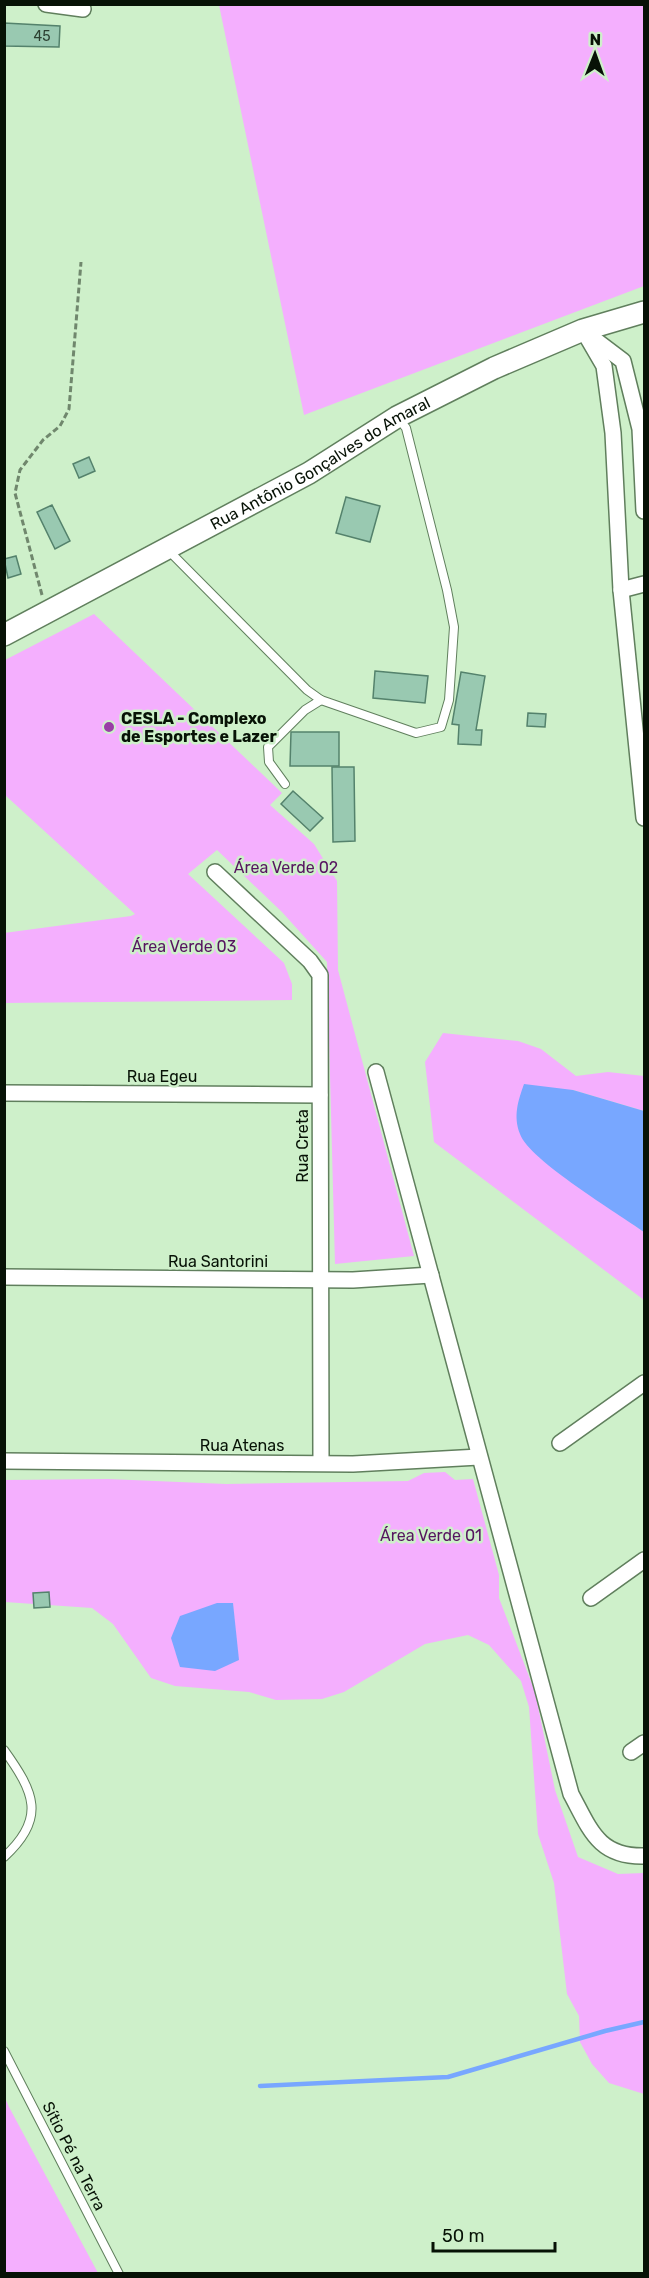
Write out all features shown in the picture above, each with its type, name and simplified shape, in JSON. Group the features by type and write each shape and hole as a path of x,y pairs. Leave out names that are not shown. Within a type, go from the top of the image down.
{"street":[{"path":"46,4 83,9"},
{"name":"Rua Antônio Gonçalves do Amaral","path":"4,635 46,611 168,550 309,473 397,417 494,368 583,330 645,312"},
{"path":"583,330 623,361 642,428 645,511"},
{"path":"583,330 604,366 613,433 621,590 645,818"},
{"path":"613,433 642,428"},
{"path":"621,590 645,584"},
{"name":"Rua Creta","path":"215,872 310,961 320,975 321,1463"},
{"path":"376,1072 571,1794 596,1840 626,1856 645,1856"},
{"name":"Rua Egeu","path":"4,1094 320,1095"},
{"name":"Rua Santorini","path":"4,1277 321,1279 431,1275"},
{"path":"560,1443 645,1383"},
{"name":"Rua Atenas","path":"4,1461 321,1463 479,1457"},
{"path":"591,1598 645,1560"},
{"path":"631,1752 645,1743"}],"lane":[{"path":"168,550 306,690 321,700 416,733 441,727 449,700 454,627 406,428 397,417"},
{"path":"285,784 269,762 268,747 304,710 321,700"},
{"path":"4,1750 24,1777 33,1811 23,1840 4,1857"},
{"name":"Sítio Pé na Terra","path":"4,2051 119,2274"}],"path":[{"path":"46,611 15,493 20,470 43,440 60,426 69,409 81,262"}],"green space":[{"path":"219,5 644,5 644,286 304,415"},
{"path":"94,614 282,793 270,805 314,844 337,881 338,970 414,1256 335,1264 327,962 282,912 217,850 188,874 284,963 292,984 292,1000 5,1003 4,933 135,914 5,795 5,660"},
{"path":"443,1033 518,1041 541,1049 576,1076 608,1072 644,1076 644,1111 573,1090 541,1159 644,1232 644,1300 434,1142 425,1062"},
{"name":"Área Verde 01","path":"445,1472 455,1480 473,1479 499,1575 499,1598 535,1692 555,1790 578,1857 618,1874 644,1873 644,2094 609,2083 592,2064 580,2042 579,2016 567,1994 554,1883 538,1834 529,1707 521,1681 489,1645 468,1635 425,1644 344,1692 322,1699 276,1700 249,1692 175,1686 151,1678 113,1624 92,1608 5,1602 4,1480 108,1479 226,1484 408,1481 424,1473"},
{"path":"5,2098 9,2107 98,2273 5,2273"}],"water":[{"path":"524,1084 573,1090 644,1111 644,1232 557,1172 527,1145 520,1134 517,1121 518,1103"},
{"path":"217,1603 233,1603 239,1660 215,1671 180,1667 171,1638 180,1616"}],"building":[{"path":"4,23 60,26 59,47 4,46"},
{"path":"89,457 95,471 79,478 73,464"},
{"path":"346,497 380,506 370,542 336,533"},
{"path":"52,505 70,541 55,549 37,512"},
{"path":"16,556 21,574 8,578 4,559"},
{"path":"375,671 428,676 425,703 373,698"},
{"path":"461,672 485,676 476,730 482,730 481,745 458,744 459,725 452,724"},
{"path":"528,713 546,714 545,727 527,726"},
{"path":"291,732 339,732 339,766 290,766"},
{"path":"332,767 354,767 355,841 333,842"},
{"path":"293,791 323,818 310,831 281,804"},
{"path":"49,1592 50,1607 34,1608 33,1593"}],"waterway":[{"path":"260,2086 448,2077 605,2031 644,2022"}],"place":[{"name":"CESLA - Complexo de Esportes e Lazer","path":"109,727"}],"park label":[{"name":"Área Verde 02","path":"286,867"},
{"name":"Área Verde 03","path":"184,946"}]}
